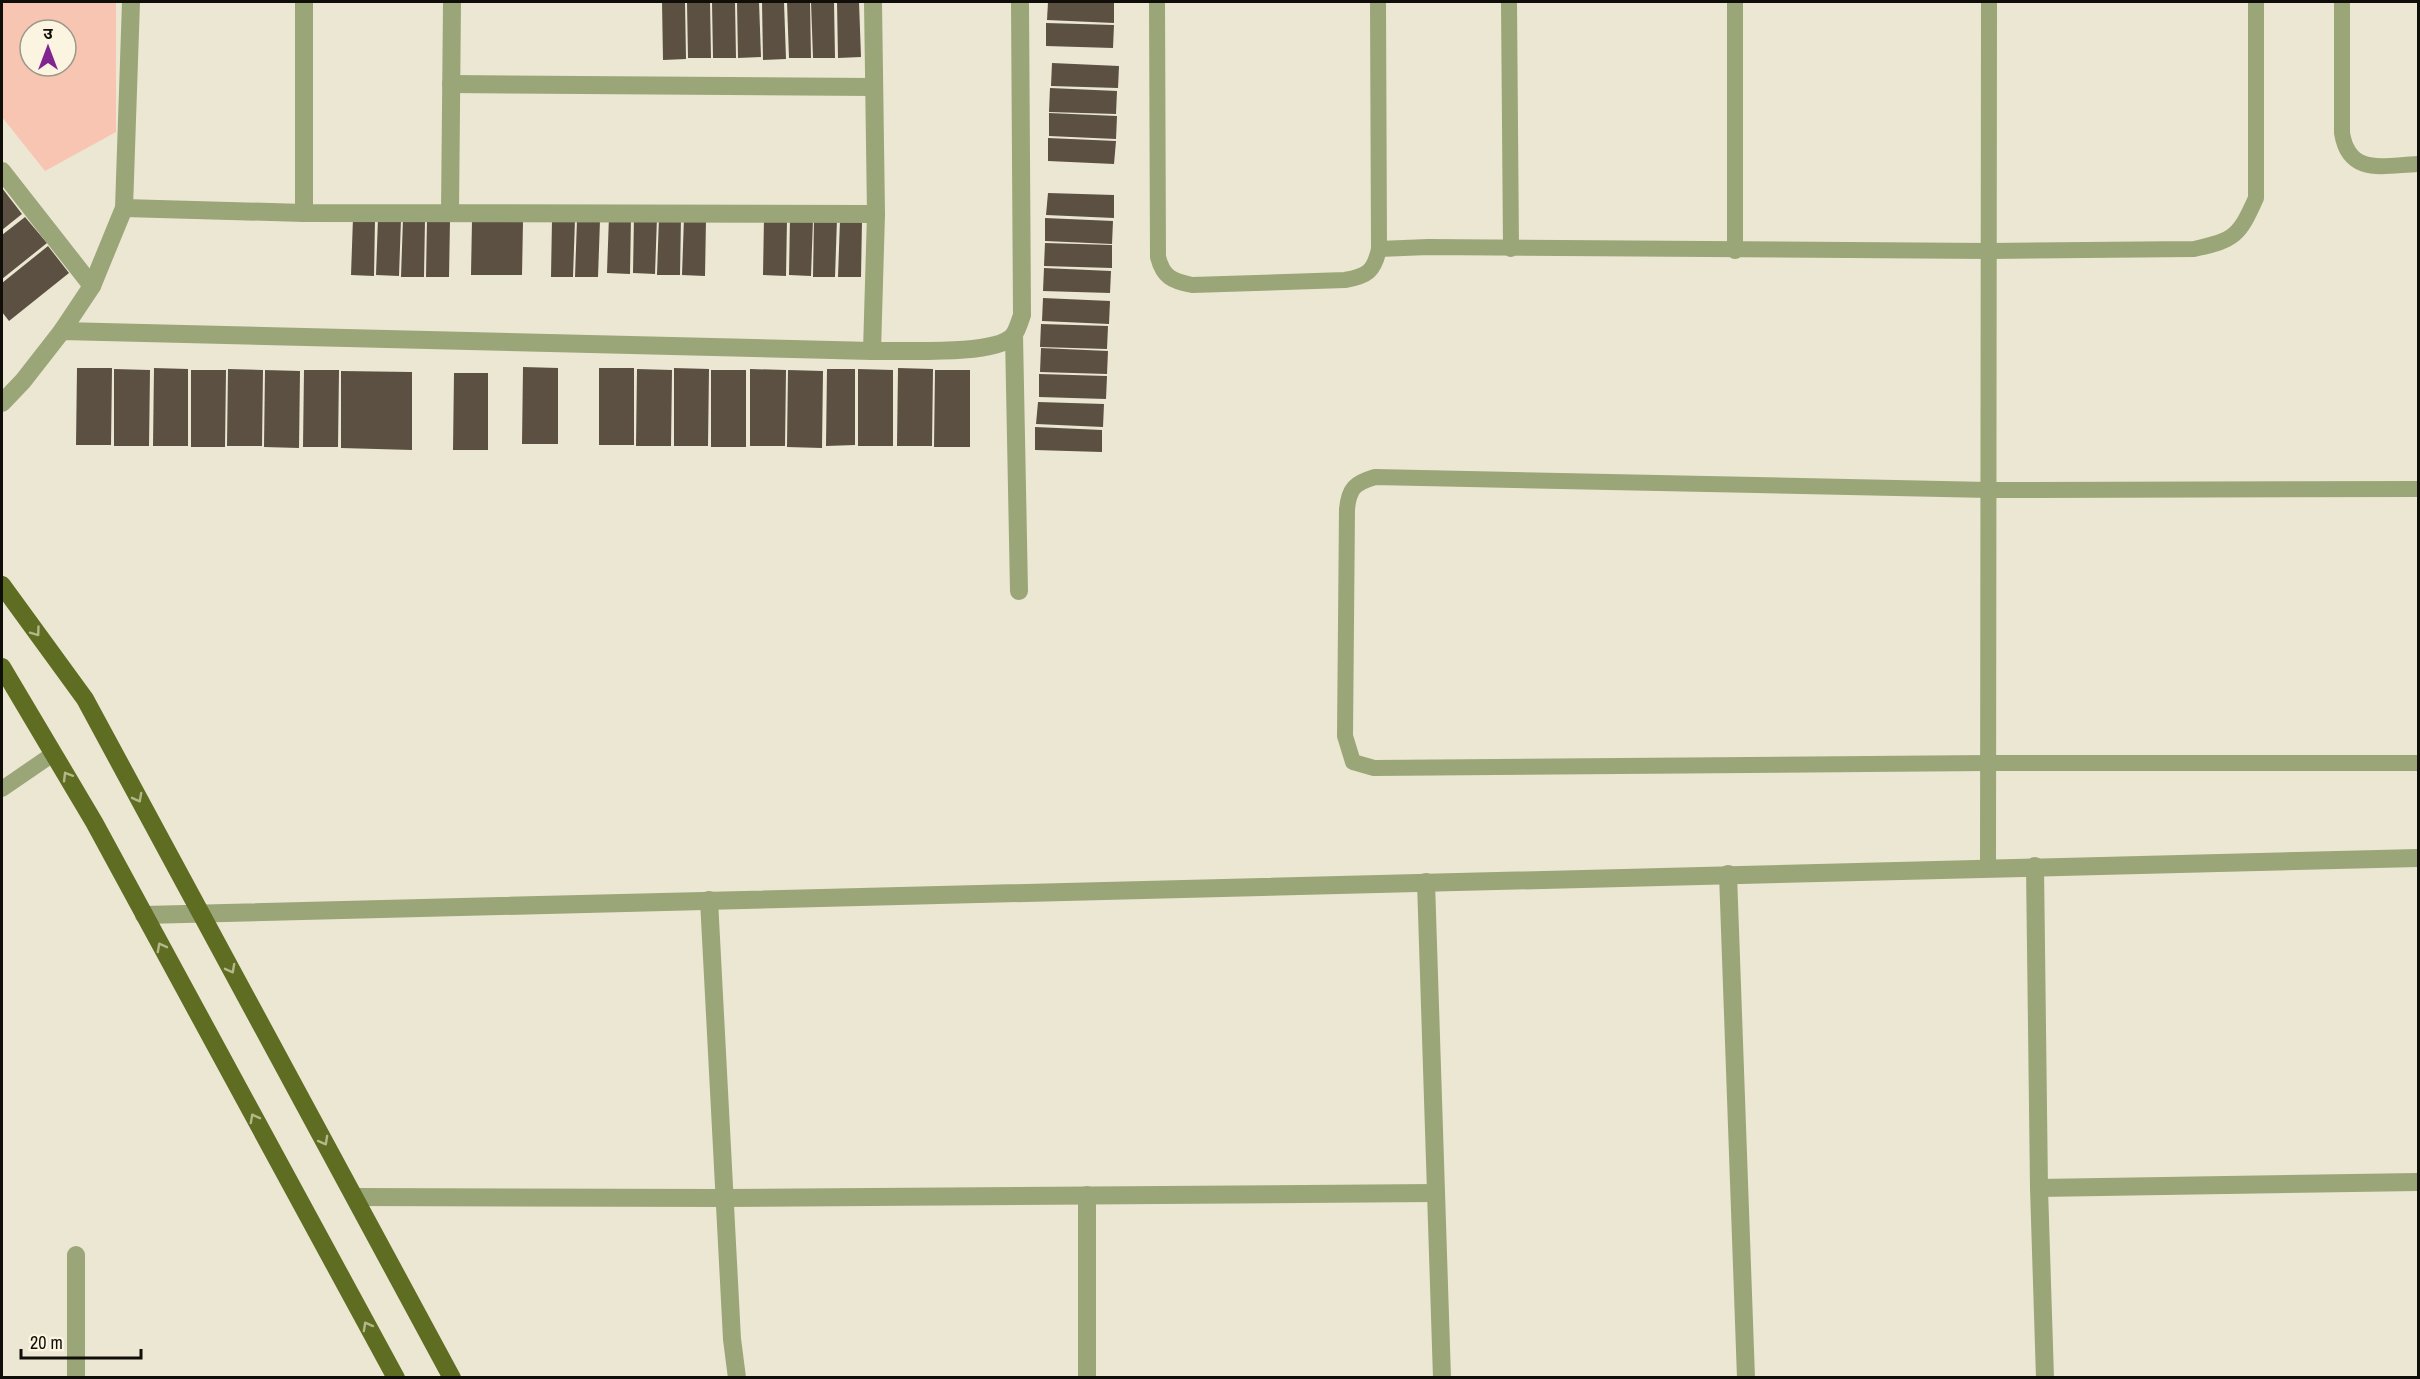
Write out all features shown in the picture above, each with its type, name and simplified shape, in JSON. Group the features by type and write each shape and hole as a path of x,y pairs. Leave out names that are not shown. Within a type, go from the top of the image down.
{"main road":[{"path":"2,585 85,699 452,1377"},
{"path":"2,667 94,822 396,1377"}],"street":[{"path":"2,403 23,381 62,331 92,286 124,208 131,2"},
{"path":"304,2 304,213"},
{"path":"450,213 452,2"},
{"path":"872,351 876,214 873,2"},
{"path":"1020,2 1022,315 1014,335 1020,591"},
{"path":"452,84 874,87"},
{"path":"2,171 92,286"},
{"path":"124,208 304,213 876,214"},
{"path":"62,331 872,351 978,349 999,345 1014,335"},
{"path":"144,915 2418,858"},
{"path":"2035,866 2045,1377"},
{"path":"1728,874 1746,1377"},
{"path":"1426,882 1442,1377"},
{"path":"709,900 732,1339 737,1377"},
{"path":"2040,1188 2418,1182"},
{"path":"355,1197 726,1198 1436,1193"},
{"path":"1087,1195 1087,1377"},
{"path":"76,1255 76,1377"}],"lane":[{"path":"1157,2 1158,257 1162,271 1173,281 1192,285 1345,280 1363,277 1375,265 1379,249 1378,2"},
{"path":"1509,2 1511,249"},
{"path":"1735,2 1735,251"},
{"path":"1989,2 1989,868"},
{"path":"1379,249 1428,247 1735,251 1989,251 2194,249 2225,242 2244,226 2256,198 2256,2"},
{"path":"2342,2 2344,148 2354,160 2369,166 2418,164"},
{"path":"2418,489 1989,490 1375,477 1358,482 1348,495 1345,736 1353,762 1374,768 1989,763 2418,764"},
{"path":"2,789 53,754"}],"shaded area":[{"path":"2,2 116,2 116,132 45,171 2,117"}],"building":[{"path":"662,2 685,2 686,59 663,60"},
{"path":"687,2 710,2 711,58 688,58"},
{"path":"712,2 735,2 736,58 713,58"},
{"path":"737,2 759,2 761,57 738,58"},
{"path":"762,2 784,2 786,59 763,60"},
{"path":"787,2 810,2 811,58 789,58"},
{"path":"811,2 834,2 835,58 813,58"},
{"path":"837,2 859,2 861,57 838,58"},
{"path":"1048,2 1114,2 1114,23 1047,20"},
{"path":"1046,23 1114,25 1113,48 1046,46"},
{"path":"1052,63 1119,66 1118,88 1051,86"},
{"path":"1050,88 1117,91 1116,114 1049,112"},
{"path":"1049,113 1117,116 1116,139 1049,136"},
{"path":"1048,138 1116,141 1114,164 1048,161"},
{"path":"2,188 22,214 2,230"},
{"path":"1048,193 1114,195 1114,218 1046,215"},
{"path":"609,216 631,217 630,274 607,273"},
{"path":"634,216 657,217 655,274 633,273"},
{"path":"25,217 47,243 2,279 2,235"},
{"path":"659,217 681,217 680,275 657,275"},
{"path":"353,218 375,219 374,276 351,275"},
{"path":"378,218 401,219 399,276 376,275"},
{"path":"684,218 706,219 705,276 682,275"},
{"path":"764,218 787,219 786,276 763,275"},
{"path":"790,218 813,219 811,276 789,275"},
{"path":"1045,218 1113,221 1112,244 1045,241"},
{"path":"403,219 425,219 424,277 401,277"},
{"path":"552,219 575,219 573,277 551,277"},
{"path":"814,219 837,219 835,277 813,277"},
{"path":"427,220 450,220 449,277 426,277"},
{"path":"472,220 523,221 522,275 471,275"},
{"path":"577,220 600,220 598,277 575,277"},
{"path":"840,220 862,220 861,277 838,277"},
{"path":"1045,243 1112,245 1112,268 1044,266"},
{"path":"48,246 69,273 9,321 2,312 2,283"},
{"path":"1044,268 1111,271 1110,293 1043,291"},
{"path":"1043,298 1110,301 1109,324 1042,321"},
{"path":"1041,324 1108,326 1107,349 1040,347"},
{"path":"1041,348 1108,351 1107,374 1040,372"},
{"path":"523,367 558,368 558,444 522,444"},
{"path":"77,368 112,368 111,445 76,445"},
{"path":"154,368 188,369 188,446 153,446"},
{"path":"599,368 634,368 634,445 599,445"},
{"path":"674,368 709,369 708,446 674,446"},
{"path":"898,368 933,369 932,446 897,446"},
{"path":"114,369 150,370 149,446 114,446"},
{"path":"228,369 263,370 262,446 227,446"},
{"path":"637,369 672,370 671,446 636,446"},
{"path":"750,369 786,370 785,446 750,446"},
{"path":"827,369 855,369 855,445 826,446"},
{"path":"858,369 893,370 893,446 858,446"},
{"path":"191,370 226,370 225,447 191,447"},
{"path":"265,370 300,371 299,448 264,447"},
{"path":"304,370 339,370 338,447 303,447"},
{"path":"711,370 746,370 746,447 711,447"},
{"path":"788,370 823,371 822,448 787,447"},
{"path":"935,370 970,370 970,447 934,447"},
{"path":"341,371 412,372 412,450 341,448"},
{"path":"454,373 488,373 488,450 453,450"},
{"path":"1039,374 1107,376 1106,399 1039,397"},
{"path":"1038,402 1104,404 1103,427 1036,424"},
{"path":"1035,427 1102,430 1102,452 1035,450"}]}
